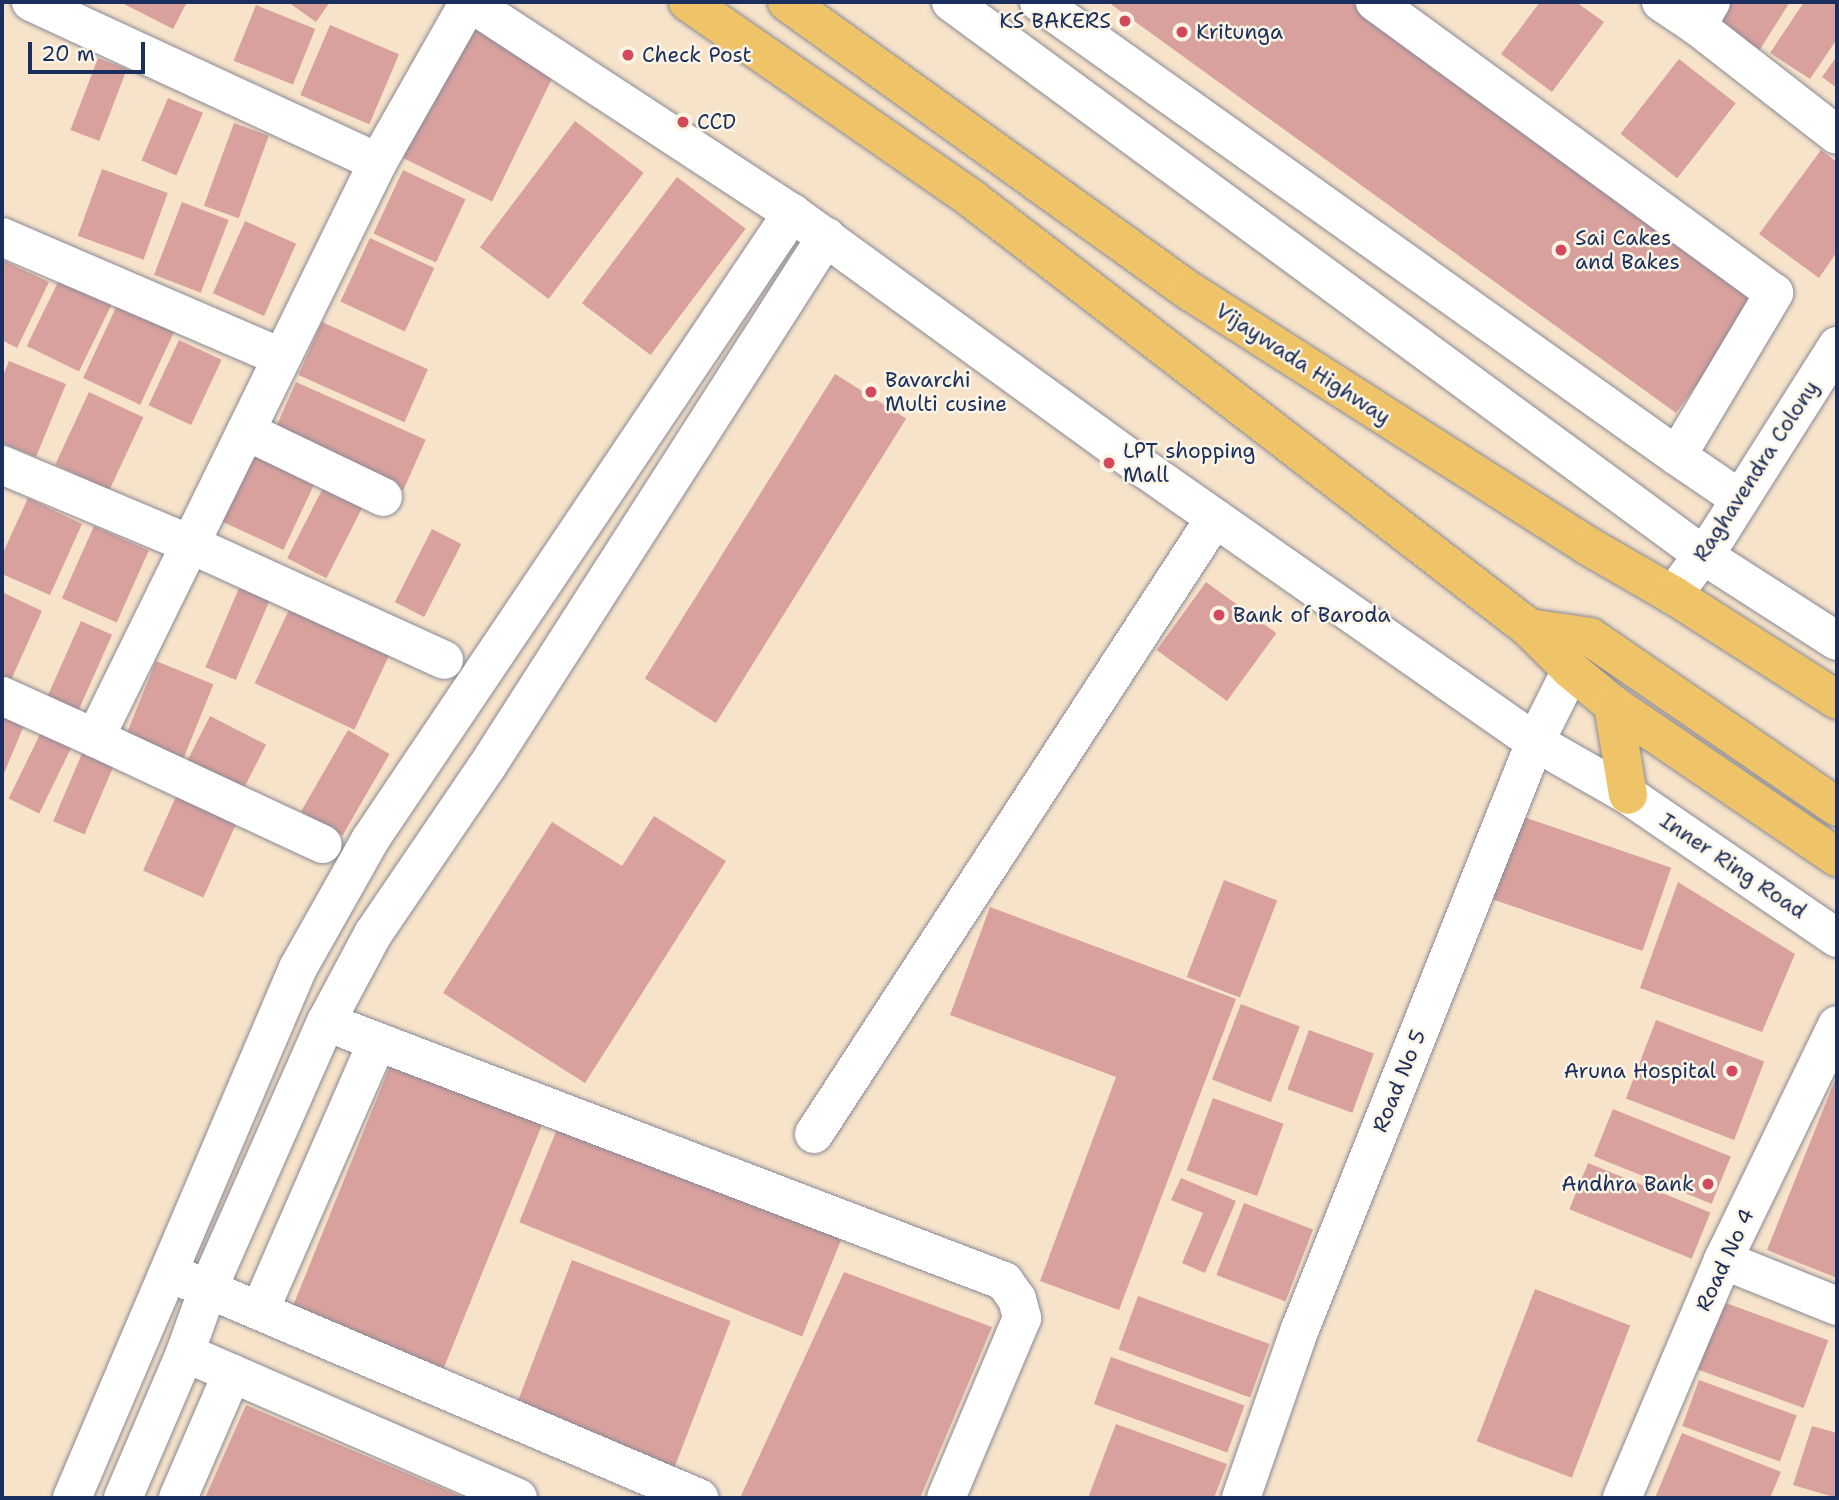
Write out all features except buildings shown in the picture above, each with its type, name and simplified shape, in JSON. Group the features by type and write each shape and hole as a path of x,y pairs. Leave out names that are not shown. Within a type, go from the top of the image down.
{"main road":[{"path":"688,2 972,199 1529,628 1570,670 1613,705 1837,857"},
{"name":"Vijaywada Highway","path":"787,2 1191,292 1588,546 1673,595 1837,700"},
{"path":"1529,628 1590,637 1837,807"},
{"path":"1613,705 1628,795"}],"street":[{"path":"31,2 378,162"},
{"path":"95,738 378,162 469,2"},
{"name":"Inner Ring Road","path":"469,2 792,213 1215,518 1535,741 1628,795 1837,938"},
{"path":"951,2 1703,555 1837,641"},
{"path":"1039,2 1740,499"},
{"path":"1375,2 1774,293 1677,456"},
{"path":"1661,2 1704,14 1837,135"},
{"path":"72,1498 298,968 370,841 792,213"},
{"path":"2,237 280,357"},
{"path":"123,1498 185,1353 208,1289 326,1022 367,946 486,768 786,294 826,237"},
{"name":"Raghavendra Colony","path":"1673,595 1740,499 1837,346"},
{"path":"246,431 383,497"},
{"path":"2,465 192,545 444,660"},
{"path":"814,1134 1215,518"},
{"name":"Road No 5","path":"1241,1498 1300,1329 1535,741 1570,670"},
{"path":"2,696 322,844"},
{"path":"324,922 367,946"},
{"path":"326,1022 1004,1281 1017,1299 1022,1318 946,1498"},
{"name":"Road No 4","path":"1622,1498 1723,1260 1837,1025"},
{"path":"260,1310 377,1042"},
{"path":"1723,1260 1837,1306"},
{"path":"169,1273 699,1498"},
{"path":"185,1353 518,1498"},
{"path":"178,1498 232,1373"}],"place":[{"name":"KS BAKERS","path":"1125,21"},
{"name":"Kritunga","path":"1182,32"},
{"name":"Check Post","path":"628,55"},
{"name":"CCD","path":"683,122"},
{"name":"Sai Cakes and Bakes","path":"1561,250"},
{"name":"Bavarchi Multi cusine","path":"871,392"},
{"name":"LPT shopping Mall","path":"1109,463"},
{"name":"Bank of Baroda","path":"1219,615"},
{"name":"Aruna Hospital","path":"1732,1071"},
{"name":"Andhra Bank","path":"1708,1184"}]}
